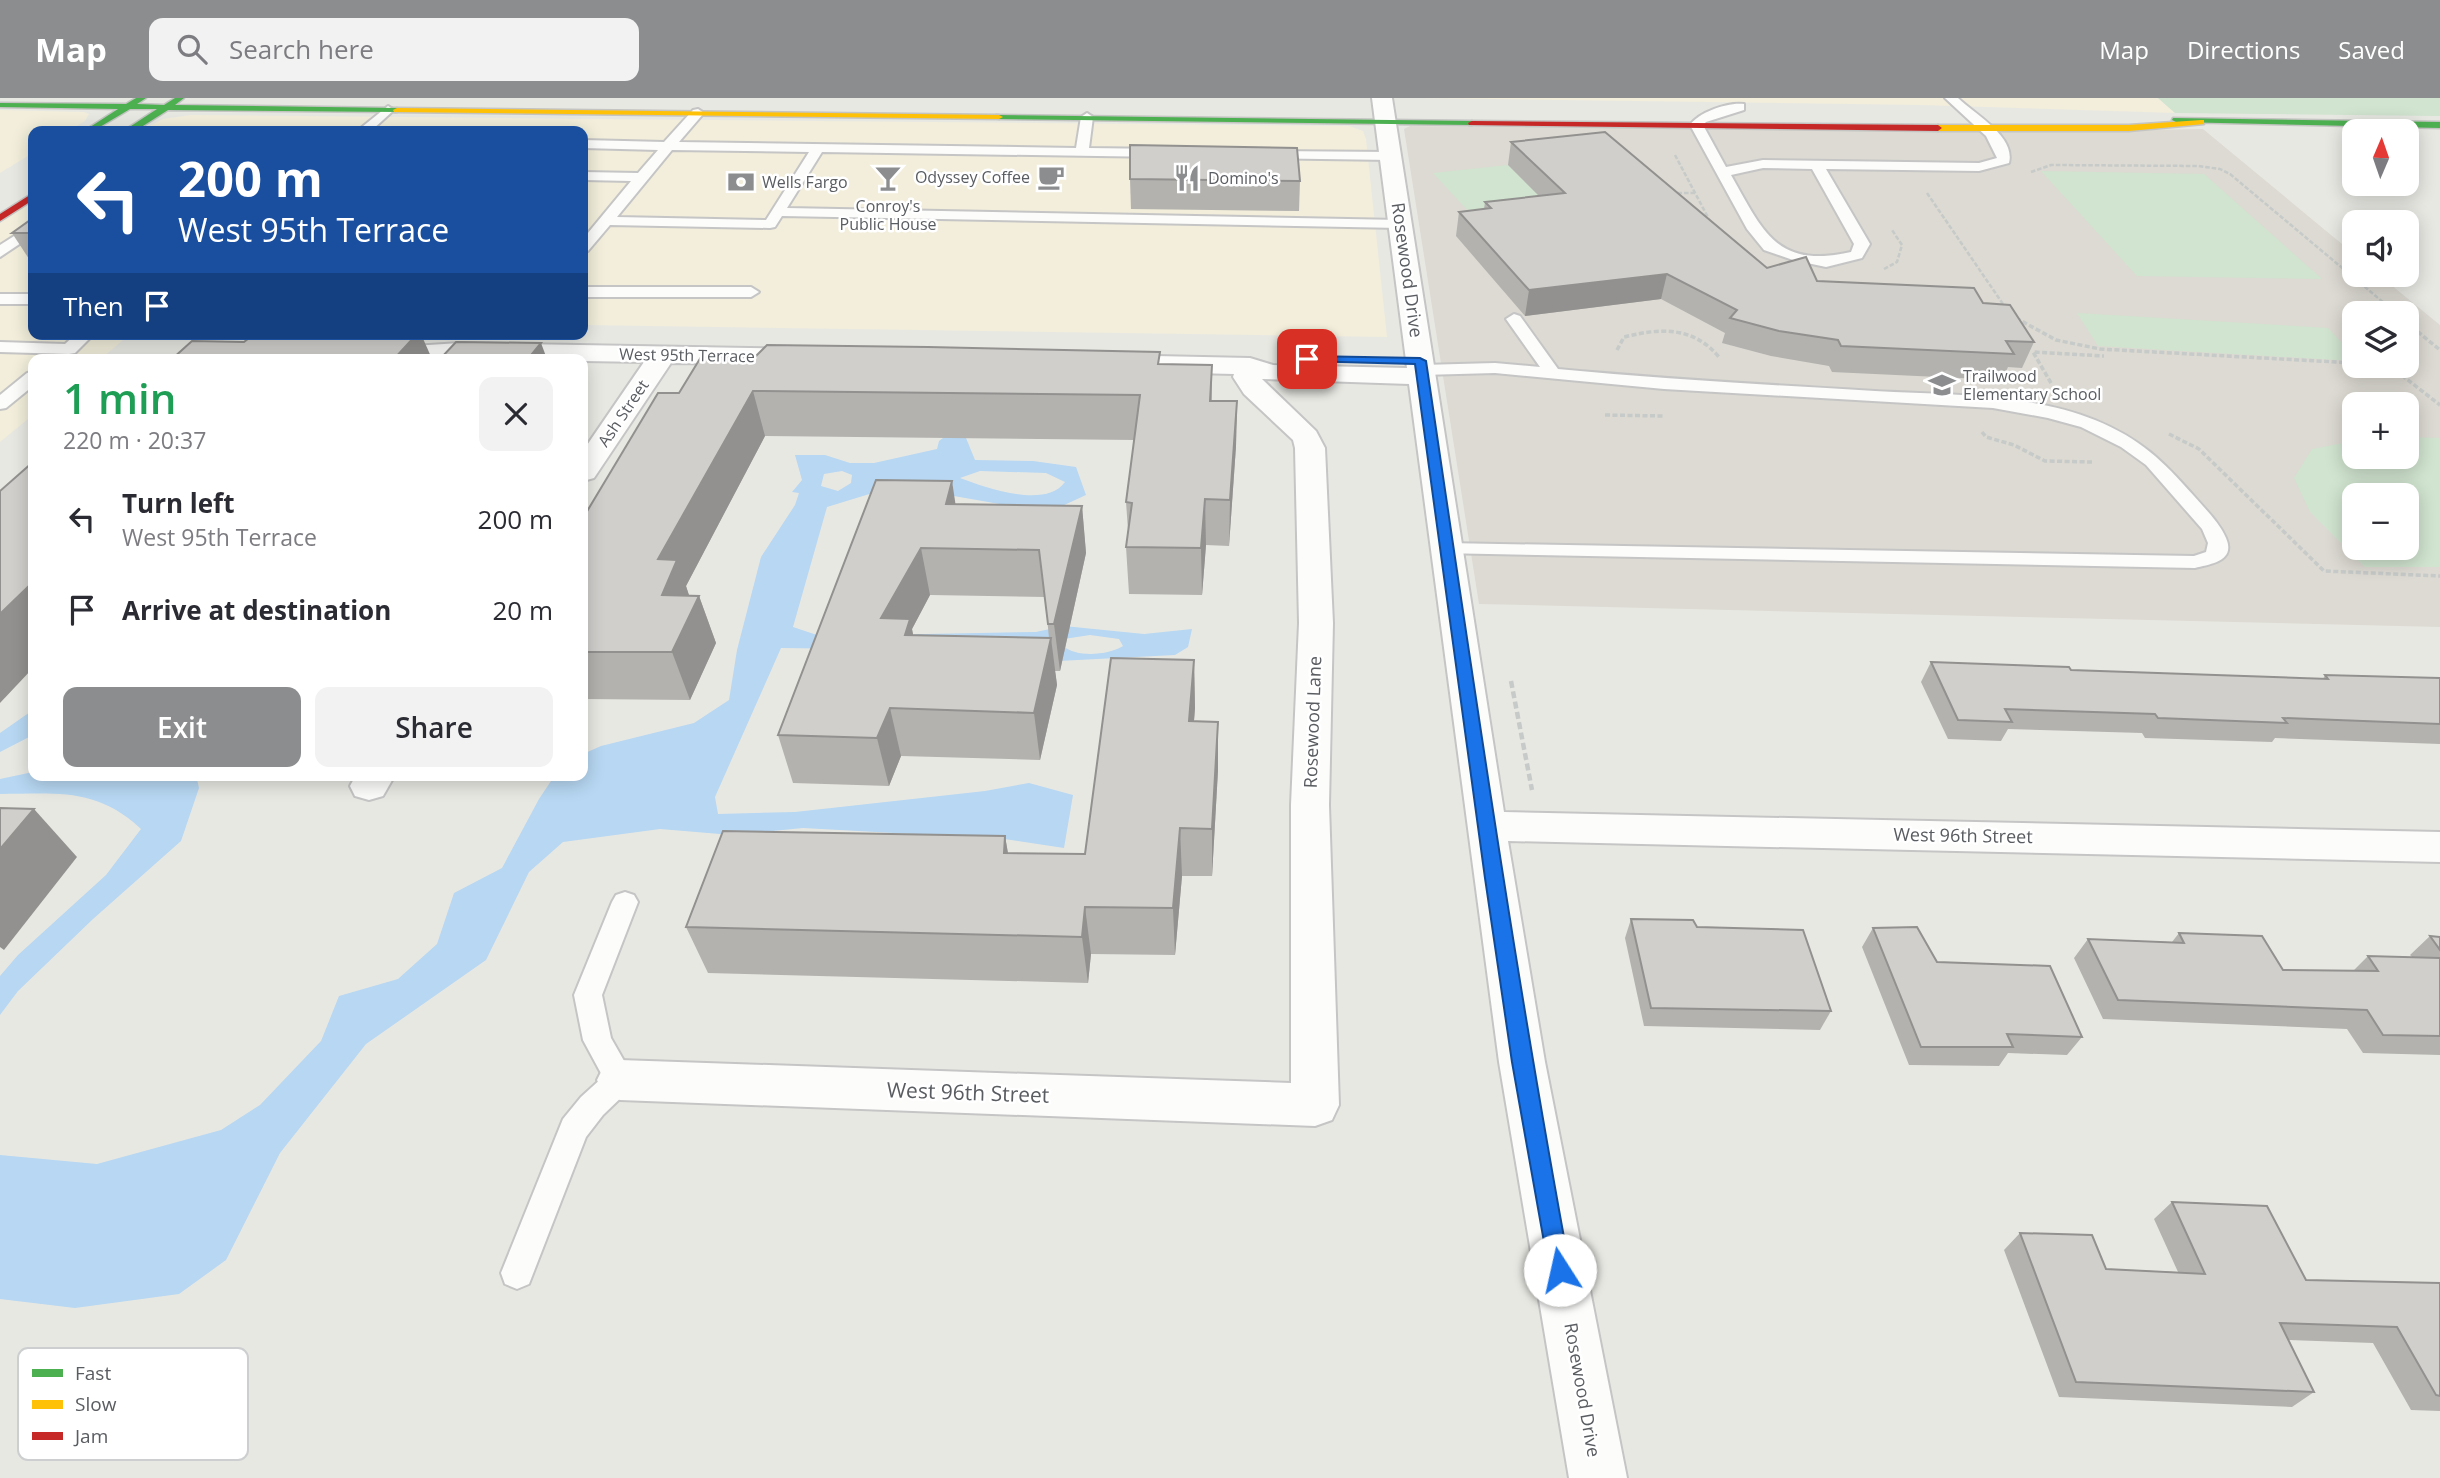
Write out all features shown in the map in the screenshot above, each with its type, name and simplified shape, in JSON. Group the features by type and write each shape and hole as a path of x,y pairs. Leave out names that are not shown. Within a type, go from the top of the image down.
{"main road":[{"path":"97,126 142,98"},
{"path":"138,126 180,98"},
{"path":"0,105 1087,117 1384,114 1696,125 1987,128 2129,128 2202,122"},
{"path":"1685,107 1747,108"},
{"path":"1938,112 2202,122 2440,125"},
{"path":"0,218 28,198"}],"street":[{"name":"Rosewood Drive","path":"1384,114 1522,1062 1598,1478"},
{"name":"West 95th Terrace","path":"412,354 460,351 826,357"},
{"name":"Ash Street","path":"588,465 663,354"},
{"path":"1086,362 1250,366 1270,373 1421,369"},
{"name":"Rosewood Lane","path":"1250,366 1247,377 1254,388 1306,437 1310,448 1316,623 1310,805 1315,1105"},
{"name":"West 96th Street","path":"1486,826 2440,847"},
{"name":"West 96th Street","path":"620,1080 1315,1105"}],"lane":[{"path":"1724,172 1763,164 1979,167 2004,160 2003,146 1987,128 1963,112 1951,98"},
{"path":"1747,108 1701,119 1696,125 1754,229 1769,247 1798,257 1826,262 1857,255 1862,244 1816,166"},
{"path":"369,126 388,110"},
{"path":"588,242 698,113"},
{"path":"1243,154 1384,114"},
{"path":"1082,152 1087,117"},
{"path":"588,144 1176,154"},
{"path":"605,221 770,224 818,148"},
{"path":"588,176 642,177"},
{"path":"778,212 1401,223"},
{"path":"0,252 28,232"},
{"path":"588,292 751,292"},
{"path":"0,299 28,299"},
{"path":"1514,319 1552,372"},
{"path":"0,347 63,354 79,340"},
{"path":"1421,369 1552,372 1664,384 1993,403 2062,416 2087,423 2128,443 2153,461 2211,527 2218,543 2216,556 2195,562 1447,549"},
{"path":"0,404 28,381"},
{"path":"517,1273 574,1129 592,1106 620,1080 597,1040 588,995 625,902"}],"path":[{"path":"1670,144 1717,235"},
{"path":"2024,177 2036,169 2051,165 2198,166 2220,169 2230,174 2382,301"},
{"path":"1922,184 2007,310"},
{"path":"1669,193 1695,193"},
{"path":"1877,273 1897,262 1902,245 1887,222"},
{"path":"2016,317 2033,331 2068,345 2342,362"},
{"path":"1612,358 1624,337 1652,329 1686,332 1711,345 1723,362"},
{"path":"2419,333 2440,350"},
{"path":"2053,387 2033,352 2105,356"},
{"path":"2405,378 2440,405"},
{"path":"1605,415 1671,416"},
{"path":"2160,429 2199,449 2324,571 2440,576"},
{"path":"1980,430 1986,438 2014,445 2045,461 2092,462"}],"shaded area":[{"path":"1419,98 2158,98 2175,113 1920,105"},
{"path":"0,110 89,114 85,121 76,126 28,126 28,156 0,173"},
{"path":"191,115 1349,126 1363,131 1366,139 1387,337 588,325 588,126 150,126 163,119"},
{"name":"Trailwood Elementary School","path":"1410,126 2028,132 2203,129 2342,244 2342,287 2394,287 2411,301 2342,301 2342,378 2419,378 2419,308 2440,325 2440,627 1479,604 1404,129"},
{"path":"28,204 28,340 123,340 107,354 28,354 28,419 0,442 0,223"}],"green space":[{"path":"2158,98 2440,98 2440,116 2175,113"},
{"path":"1508,165 1561,217 1482,226 1433,173"},
{"path":"2041,171 2204,174 2322,279 2137,276"},
{"path":"2077,313 2328,328 2342,343 2342,360 2098,346"},
{"path":"2419,437 2440,438 2440,567 2365,567 2358,560 2419,560 2419,483 2342,483 2342,544 2310,512 2294,478 2312,449 2342,443 2342,469 2419,469"}],"water":[{"path":"947,435 966,438 975,460 1033,461 1076,467 1086,495 1062,506 1022,508 931,492 876,492 827,507 793,627 820,636 1036,632 1064,626 1144,634 1192,629 1188,647 1175,655 1039,662 857,649 781,648 715,797 718,814 795,812 985,791 1029,783 1073,795 1064,848 1004,839 803,828 732,835 660,829 563,842 529,872 486,960 366,1044 280,1153 226,1260 179,1294 75,1308 0,1299 0,1155 97,1164 221,1130 260,1105 321,1041 339,996 398,979 437,944 454,893 502,868 551,781 588,781 588,752 601,746 694,723 729,700 737,650 761,557 795,505 799,493 792,492 802,480 795,455 825,455 850,463 874,463 937,449 939,441","holes":["842,471 852,475 851,483 838,491 821,486 824,474","980,471 1046,473 1065,482 1056,490 1030,495 1000,491 960,478","1090,635 1119,639 1123,646 1102,653 1084,654 1063,646 1064,639"]},
{"path":"28,713 28,738 0,752 0,733"},
{"path":"28,773 28,781 197,781 199,788 181,841 93,919 18,991 0,1015 0,976 18,955 106,875 141,829 124,815 92,799 58,794 0,794 0,779"}],"building":[{"name":"Trailwood Elementary School","path":"1605,132 1767,268 1806,257 1817,281 1974,288 1983,303 2010,305 2034,342 2006,341 2014,354 1841,346 1838,340 1779,331 1730,318 1737,310 1667,274 1529,290 1459,212 1491,208 1485,202 1565,193 1511,142"},
{"path":"1130,145 1297,148 1300,181 1130,179"},
{"path":"28,222 28,233 12,233"},
{"path":"411,340 399,354 178,354 192,341"},
{"path":"456,342 541,343 532,354 445,354"},
{"path":"767,345 928,347 1160,352 1158,364 1212,365 1210,401 1237,401 1230,500 1205,499 1201,548 1126,547 1132,503 1126,502 1140,395 753,391 658,559 677,560 662,595 699,596 672,652 588,652 588,510 658,393 679,393 701,357 756,356"},
{"path":"28,466 28,587 0,614 0,491"},
{"path":"876,480 952,481 946,504 1082,506 1054,624 1048,624 1039,550 921,548 881,618 910,619 905,635 1051,638 1034,713 890,708 877,738 778,735"},
{"path":"1111,658 1194,660 1189,721 1218,722 1212,829 1180,828 1173,908 1085,907 1082,937 686,927 723,831 1005,836 1004,853 1085,854"},
{"path":"1931,662 2328,679 2325,675 2440,678 2440,724 2283,718 2287,723 2158,718 2155,714 2005,709 2012,722 1958,720"},
{"path":"0,808 34,809 0,849"},
{"path":"1631,919 1693,920 1697,927 1803,930 1831,1011 1651,1008"},
{"path":"1917,927 1937,962 2050,966 2082,1037 2007,1034 2013,1047 1921,1047 1873,928"},
{"path":"2179,933 2262,936 2283,970 2378,971 2368,956 2440,958 2440,1036 2383,1035 2367,1010 2118,1000 2088,939 2184,943"},
{"path":"2430,936 2440,937 2440,950"},
{"path":"2172,1202 2267,1206 2306,1280 2440,1283 2440,1396 2436,1395 2397,1327 2280,1323 2314,1392 2076,1382 2020,1233 2092,1235 2106,1269 2205,1274"}],"traffic: fast":[{"path":"96,126 142,98"},
{"path":"137,126 180,98"},
{"path":"0,105 397,110"},
{"path":"999,117 1472,123"},
{"path":"2176,120 2440,125"}],"traffic: slow":[{"path":"397,110 999,117"},
{"path":"1938,128 2129,128 2201,122"}],"traffic: jam":[{"path":"1472,123 1938,128"},
{"path":"0,218 28,199"}],"place":[{"name":"Odyssey Coffee","path":"1051,177"},
{"name":"Conroy's Public House","path":"888,178"},
{"name":"Domino's","path":"1187,178"},
{"name":"Wells Fargo","path":"741,182"},
{"name":"Trailwood Elementary School","path":"1942,385"}],"route":[{"path":"1307,359 1420,361 1522,1062 1560,1270"}]}
